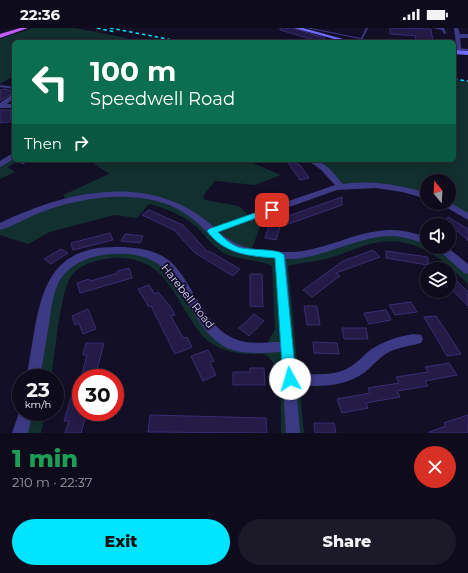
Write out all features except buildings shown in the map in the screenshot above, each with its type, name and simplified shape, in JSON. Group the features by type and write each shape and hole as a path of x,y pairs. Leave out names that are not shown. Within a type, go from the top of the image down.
{"main road":[{"path":"0,36 21,28"},
{"path":"296,28 343,40"},
{"path":"458,51 468,53"}],"street":[{"path":"456,28 458,51"},
{"path":"457,36 468,36"},
{"path":"0,106 5,100 12,96"},
{"path":"0,106 12,106"},
{"path":"0,164 12,157"},
{"path":"314,162 323,167 340,187"},
{"path":"212,231 324,191 340,187 383,186 420,194"},
{"path":"0,227 29,213 66,200 120,194 144,196 175,205 189,212 212,231 222,242 236,250 250,253 306,255 358,237 380,233 403,234 420,239"},
{"path":"456,210 468,217"},
{"name":"Harebell Road","path":"35,369 49,292 53,281 62,269 73,261 90,254 104,251 138,252 164,263 174,274 213,329 226,341 246,347 286,347"},
{"path":"449,254 468,270"},
{"path":"280,255 293,433"},
{"path":"290,379 324,380 342,377 358,370 384,348 417,339"},
{"path":"20,433 23,421"}],"lane":[{"path":"307,28 361,40 367,28"},
{"path":"433,28 443,29 445,33"},
{"path":"458,51 468,50"},
{"path":"1,86 12,88"}],"green space":[{"path":"33,28 74,28 128,38 124,40 12,40 12,77 0,84 0,39"},
{"path":"456,80 468,81 468,217 456,208 456,174 420,174 420,194 398,188 341,187 317,162 456,162"},
{"path":"11,158 12,162 16,162 8,167 15,172 0,179 0,164"},
{"path":"92,162 251,162 281,175 255,185 215,181 203,196 205,200 239,206 250,217 265,215 250,253 294,256 380,233 420,240 420,248 406,243 393,241 380,242 325,259 288,266 304,433 281,433 281,399 278,372 269,357 263,354 246,354 229,351 208,341 194,325 172,289 158,272 149,265 131,259 102,259 81,267 72,275 64,294 61,308 52,369 35,369 51,285 81,257 128,250 160,260 223,339 268,347 268,342 275,329 272,266 266,263 234,257 222,252 189,221 163,208 149,204 137,218 114,215 50,232 28,244 0,235 0,227 66,200 63,195 109,174"},
{"path":"432,254 449,254 468,270 468,284 456,273 456,262 443,262"},
{"path":"23,421 44,421 41,433 20,433"}],"railway":[{"path":"97,28 115,32"},
{"path":"110,28 173,40"},
{"path":"456,79 468,81"}],"route":[{"path":"272,210 212,231 222,242 236,250 250,253 280,255 286,347 290,379"}]}
